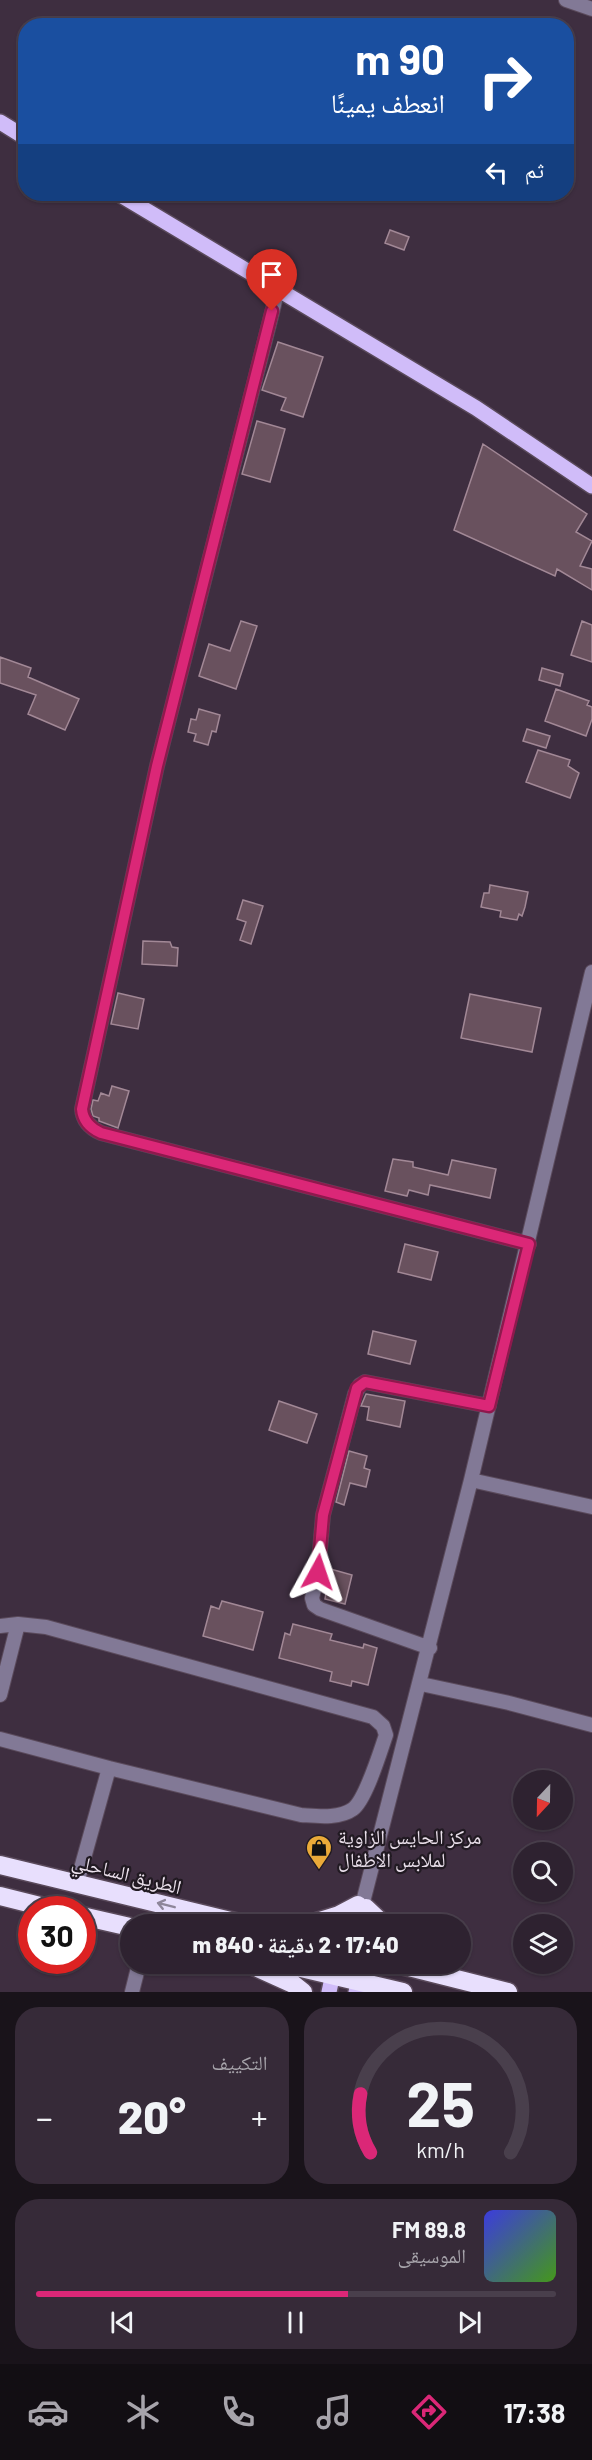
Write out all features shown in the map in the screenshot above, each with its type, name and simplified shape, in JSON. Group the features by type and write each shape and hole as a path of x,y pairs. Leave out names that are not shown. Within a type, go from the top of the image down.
{"highway":[{"name":"الطريق الساحلي","path":"0,1865 203,1914"},
{"path":"0,1896 18,1900"},
{"path":"343,1914 364,1909"},
{"path":"96,1919 120,1925"},
{"path":"271,1974 293,1984 303,1992"},
{"path":"438,1974 508,1992"},
{"path":"332,1977 359,1979 403,1992"}],"main road":[{"path":"0,122 18,133"},
{"path":"131,201 476,408 592,486"}],"street":[{"path":"566,0 592,9"},
{"path":"278,288 157,766 82,1115 86,1122 101,1133 529,1244"},
{"path":"364,1909 529,1244 592,972"},
{"path":"430,1648 314,1605 312,1598 318,1572 323,1515 327,1498 344,1444 355,1394 360,1385 365,1382 489,1406"},
{"path":"471,1480 592,1507"},
{"path":"0,1695 18,1624"},
{"path":"0,1626 18,1624 46,1628 373,1717 383,1726 386,1735 367,1787 353,1809 329,1817 301,1815 0,1740"},
{"path":"421,1684 509,1703 592,1725"},
{"path":"77,1883 109,1768"},
{"path":"132,1992 136,1974"}],"building":[{"path":"390,230 409,237 404,250 385,243"},
{"path":"278,342 323,357 303,417 281,410 286,398 262,390"},
{"path":"257,421 285,429 270,482 242,474"},
{"path":"483,444 587,514 576,532 592,541 580,566 592,569 592,590 557,569 555,576 454,530"},
{"path":"241,621 257,626 236,689 199,676 209,644 230,651"},
{"path":"582,621 592,625 592,662 571,655"},
{"path":"0,657 31,668 28,677 79,699 65,730 28,714 36,695 0,683"},
{"path":"542,668 563,674 560,686 539,680"},
{"path":"556,689 589,701 587,705 592,707 592,719 586,736 545,721"},
{"path":"199,709 220,715 216,732 212,731 208,745 194,741 196,734 188,732 191,719 196,720"},
{"path":"527,729 550,736 546,748 523,741"},
{"path":"538,750 570,760 568,766 579,773 570,798 526,782"},
{"path":"490,885 528,892 522,916 519,914 517,920 500,917 501,911 481,907 484,893 489,893"},
{"path":"243,900 263,906 251,944 240,940 246,922 237,919"},
{"path":"143,941 170,942 172,947 178,948 177,966 142,964"},
{"path":"118,993 144,999 138,1029 111,1024"},
{"path":"470,994 541,1008 532,1052 461,1038"},
{"path":"112,1086 129,1091 118,1128 99,1121 99,1118 93,1116 91,1109 93,1100 98,1101 101,1093 109,1096"},
{"path":"393,1159 413,1162 413,1167 448,1175 452,1160 496,1169 490,1198 430,1185 428,1195 409,1190 407,1196 385,1191"},
{"path":"405,1244 438,1252 431,1280 398,1272"},
{"path":"373,1331 416,1341 410,1364 368,1354"},
{"path":"366,1394 405,1401 400,1427 367,1420 369,1407 361,1406"},
{"path":"279,1401 317,1414 307,1443 269,1430"},
{"path":"349,1451 367,1456 364,1468 370,1470 366,1487 350,1483 344,1505 336,1502"},
{"path":"327,1568 352,1575 345,1604 325,1599 326,1593 323,1592"},
{"path":"222,1601 263,1612 253,1650 203,1636 211,1606 219,1609"},
{"path":"293,1624 332,1634 330,1640 363,1648 364,1644 377,1648 368,1685 352,1681 351,1686 330,1681 332,1672 279,1658 285,1633 290,1635"}],"place":[{"name":"مركز الحايس الزاوية لملابس الاطفال","path":"319,1871"}],"route":[{"path":"272,311 157,766 82,1115 93,1129 101,1133 148,1147 529,1244 489,1406 365,1382 357,1388 344,1444 323,1515 318,1572"}]}
